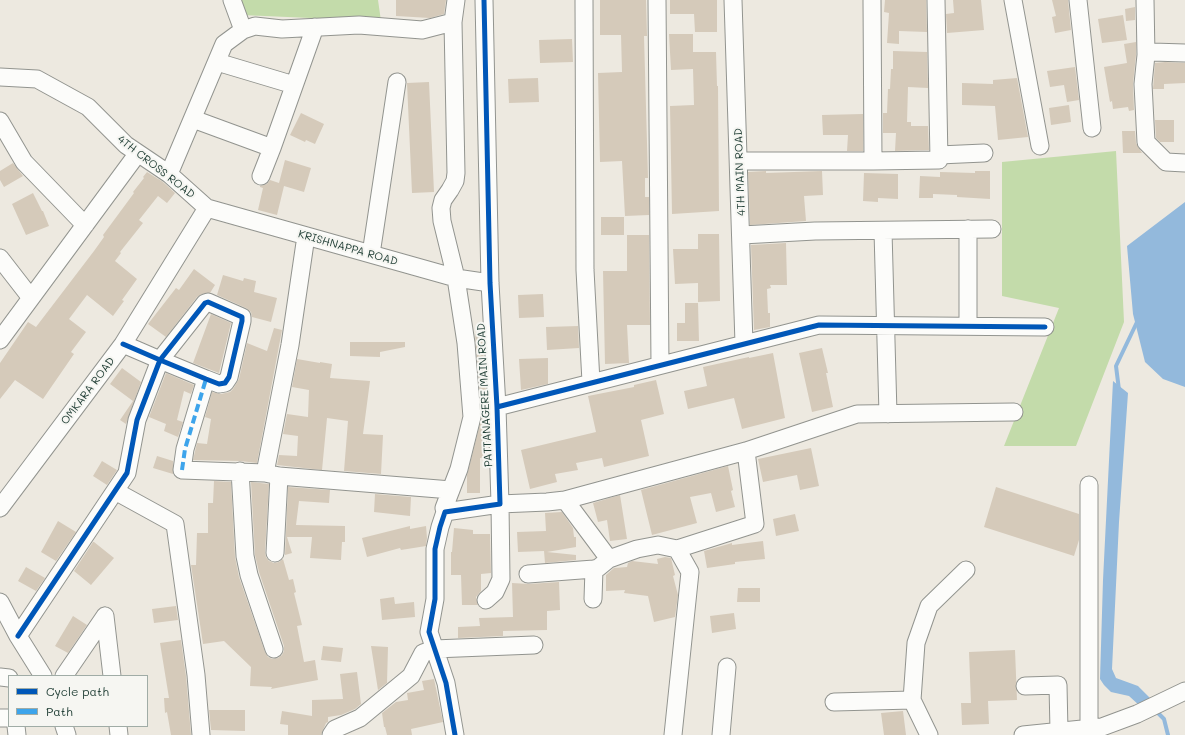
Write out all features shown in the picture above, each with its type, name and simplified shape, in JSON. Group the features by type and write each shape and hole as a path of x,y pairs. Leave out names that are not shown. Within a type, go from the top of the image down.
{"street":[{"path":"232,0 243,30"},
{"path":"455,735 446,683 429,632 435,599 435,549 445,512 444,508 459,469 472,417 466,343 456,278 442,221 441,208 455,181 456,173 453,22 456,0"},
{"name":"PATTANAGERE MAIN ROAD","path":"484,0 490,283 497,407 501,579 495,592 486,600"},
{"path":"584,0 585,270 591,382"},
{"path":"657,0 660,365"},
{"name":"4TH MAIN ROAD","path":"733,0 742,235 744,344"},
{"path":"872,0 873,161"},
{"path":"739,161 939,160 936,0"},
{"path":"1013,0 1040,146"},
{"path":"1078,0 1092,128"},
{"path":"1145,0 1146,55 1143,84 1146,142 1166,162 1185,163"},
{"path":"169,174 224,44 243,30 255,26 282,29 359,25 422,30 453,22"},
{"path":"261,176 315,27"},
{"path":"1146,55 1152,52 1185,53"},
{"path":"217,62 294,85"},
{"name":"4TH CROSS ROAD","path":"0,77 37,79 88,107 126,145 169,174 207,208"},
{"path":"371,254 397,82"},
{"path":"193,119 272,148"},
{"path":"0,121 24,162 85,225"},
{"path":"0,340 138,153"},
{"path":"939,155 984,153"},
{"name":"KRISHNAPPA ROAD","path":"207,208 456,278 490,283"},
{"name":"OMKARA ROAD","path":"0,508 122,344 207,208"},
{"path":"968,229 968,326"},
{"path":"742,235 815,231 992,229"},
{"path":"883,230 888,414"},
{"path":"275,554 272,475 306,236"},
{"path":"0,258 31,298"},
{"path":"18,636 127,472 137,420 160,360 205,303 208,302 242,317 229,377 225,383 219,384 206,379 160,360 122,344"},
{"path":"497,407 819,325 1045,327"},
{"path":"206,379 185,449 182,470 240,471 451,490"},
{"path":"445,512 500,504 564,500 746,451 857,414 1014,412"},
{"path":"528,574 594,570 608,559 637,549 658,546 677,549 755,524 746,451"},
{"path":"240,471 244,556 248,575 274,649"},
{"path":"1089,485 1089,727"},
{"path":"115,491 176,524 196,675 201,735"},
{"path":"564,500 608,559"},
{"path":"673,735 690,572 677,549"},
{"path":"593,599 594,570"},
{"path":"929,735 912,700 916,643 929,606 966,570"},
{"path":"0,602 18,636 42,675"},
{"path":"65,675 105,616 112,675"},
{"path":"331,735 335,728 360,718 411,676 423,653 434,649 534,645"},
{"path":"720,735 728,667"},
{"path":"1025,686 1058,685 1059,731"},
{"path":"1023,735 1089,727 1102,727 1185,691"},
{"path":"834,702 912,700"}],"green space":[{"path":"237,0 378,0 381,21 241,15"},
{"path":"1116,151 1124,322 1076,446 1004,446 1059,308 1002,296 1002,162"}],"water":[{"path":"1185,202 1185,387 1163,379 1145,362 1133,314 1127,246"},
{"path":"1113,381 1128,393 1119,522 1112,669 1116,678 1138,686 1150,698 1140,706 1129,696 1111,692 1100,679 1103,580"}],"building":[{"path":"396,0 446,0 444,14 430,18 396,16"},
{"path":"600,0 646,0 647,36 644,36 648,178 645,178 645,197 649,197 649,215 625,216 622,161 600,162 598,73 622,72 621,35 600,35"},
{"path":"670,0 717,0 717,32 695,32 694,14 670,14"},
{"path":"885,0 926,0 927,32 899,31 899,44 887,43 889,13 884,12"},
{"path":"953,0 981,0 984,30 947,33 946,14 954,13"},
{"path":"1052,0 1068,0 1071,30 1055,33 1052,17 1056,16"},
{"path":"1135,7 1135,20 1126,21 1125,9"},
{"path":"1123,15 1127,40 1102,43 1098,19"},
{"path":"669,34 693,34 693,52 716,52 718,86 719,211 672,214 670,106 694,105 693,69 671,70"},
{"path":"572,39 573,62 540,63 539,40"},
{"path":"1136,42 1133,84 1134,110 1129,111 1128,107 1113,109 1112,101 1110,102 1104,67 1127,63 1124,44"},
{"path":"893,51 927,52 928,88 908,87 907,122 911,122 911,126 928,126 929,150 895,151 896,133 883,133 883,113 887,113 888,89 890,89 891,69 893,69"},
{"path":"1155,63 1185,63 1185,83 1164,84 1164,89 1153,89"},
{"path":"1075,67 1079,100 1067,102 1064,85 1050,87 1047,71"},
{"path":"538,78 539,102 509,103 508,79"},
{"path":"1017,78 1028,137 998,140 995,106 962,105 962,83 993,84 993,80"},
{"path":"429,82 434,192 412,193 407,83"},
{"path":"1069,105 1071,122 1051,125 1049,108"},
{"path":"301,113 324,124 315,144 306,140 305,142 290,135"},
{"path":"863,114 863,151 847,151 848,135 823,135 822,115"},
{"path":"1155,120 1174,120 1174,142 1160,142 1156,138"},
{"path":"1122,131 1135,131 1136,143 1142,153 1123,153"},
{"path":"285,160 311,168 304,192 284,186 277,215 258,210 263,188 260,186 267,184 270,180 279,183"},
{"path":"13,163 23,176 4,187 0,180 0,171"},
{"path":"766,171 766,173 822,171 823,195 804,196 806,221 750,225 748,172"},
{"path":"975,171 990,171 990,199 933,194 933,198 919,198 920,176 940,177 940,172 975,173"},
{"path":"147,172 163,182 175,193 167,203 158,196 139,220 143,223 120,252 121,253 115,261 137,279 122,300 124,301 113,316 87,295 69,319 86,332 71,352 74,354 43,399 15,380 0,399 0,363 28,322 36,327 94,251 104,237 103,235 134,193 133,192"},
{"path":"864,173 898,174 898,199 878,198 878,202 863,201"},
{"path":"33,193 49,226 26,235 12,204"},
{"path":"601,217 624,217 624,235 601,235"},
{"path":"698,234 719,234 720,301 698,302 698,283 675,284 673,249 698,249"},
{"path":"627,235 649,235 650,325 627,325 629,363 605,364 603,271 627,271"},
{"path":"786,243 787,285 770,285 771,288 767,289 770,327 754,330 751,245"},
{"path":"194,269 215,285 210,293 202,294 197,297 166,337 148,324 176,288 179,290"},
{"path":"223,275 243,281 244,278 256,281 254,292 277,298 271,322 252,317 251,312 246,308 217,295"},
{"path":"543,294 544,317 519,318 518,295"},
{"path":"685,303 698,303 699,341 677,341 677,323 685,323"},
{"path":"211,314 231,323 219,373 193,363"},
{"path":"578,326 579,348 547,350 546,327"},
{"path":"274,328 282,330 257,463 240,461 193,460 197,443 207,444 211,419 205,417 212,392 221,394 230,392 233,389 239,379 247,343 267,351"},
{"path":"475,334 482,334 488,423 486,458 480,458 480,493 467,493 467,475 482,416"},
{"path":"350,342 405,342 405,347 380,352 380,357 350,356"},
{"path":"822,348 828,373 826,373 833,407 812,412 799,353"},
{"path":"773,353 785,418 742,429 734,398 688,409 684,391 707,386 703,367"},
{"path":"548,358 548,384 521,390 519,359"},
{"path":"297,359 332,364 330,378 370,381 363,434 383,435 381,474 344,471 348,421 327,418 322,470 277,465 279,455 297,456 298,436 283,434 287,414 308,417 309,390 292,387"},
{"path":"122,368 141,382 126,424 120,420 133,401 110,384"},
{"path":"166,373 194,385 191,394 184,391 177,420 183,422 178,437 164,431 166,424 149,417"},
{"path":"656,380 664,414 641,420 649,456 604,467 602,458 576,463 578,470 555,474 557,482 530,489 521,450 596,432 588,396 634,387 634,385"},
{"path":"811,448 819,486 800,490 797,475 763,482 758,459"},
{"path":"157,456 173,461 173,474 153,468"},
{"path":"102,461 117,470 107,485 93,476"},
{"path":"728,466 733,490 731,491 735,507 716,512 711,493 690,497 697,523 652,535 641,490"},
{"path":"214,481 231,482 235,557 239,577 265,652 268,657 272,659 278,658 282,655 284,646 259,572 255,555 251,482 269,484 265,552 266,557 269,561 274,563 283,559 289,580 293,579 296,592 294,593 302,625 297,626 304,662 315,660 318,680 271,689 272,687 250,686 251,667 224,641 203,644 191,565 196,565 197,533 208,533 208,503 213,503"},
{"path":"288,487 330,490 329,503 299,501 296,525 345,526 345,542 342,542 341,560 310,558 312,537 287,537 292,553 285,555"},
{"path":"996,487 1079,514 1079,540 1074,556 984,527"},
{"path":"375,494 411,497 410,516 374,512"},
{"path":"620,495 627,539 610,541 607,520 598,522 593,503"},
{"path":"562,512 573,528 574,537 576,537 576,547 547,552 576,555 576,560 545,563 544,551 518,552 517,532 546,531 545,513"},
{"path":"795,514 799,531 776,536 773,519"},
{"path":"58,521 76,532 56,561 41,552"},
{"path":"410,526 410,529 426,526 426,546 401,550 400,548 367,557 362,538"},
{"path":"454,528 473,530 473,534 490,534 491,573 481,574 481,591 476,597 478,605 462,605 461,575 451,575 451,552"},
{"path":"763,541 765,559 735,562 735,564 707,568 704,551 732,543 732,545"},
{"path":"93,542 114,558 91,585 74,571"},
{"path":"665,557 671,558 675,575 673,576 678,595 675,617 654,622 648,596 624,593 625,590 606,591 606,575 614,568 627,567 628,563 632,561 658,564 657,559"},
{"path":"26,567 45,578 36,591 18,581"},
{"path":"559,582 560,610 547,611 547,630 503,631 503,636 458,638 458,627 480,626 479,618 513,617 512,583 529,584"},
{"path":"738,588 760,588 760,602 737,602"},
{"path":"394,597 395,604 414,602 415,617 382,620 380,599"},
{"path":"176,606 178,620 154,623 152,609"},
{"path":"734,613 736,629 712,633 710,616"},
{"path":"73,616 87,625 68,653 55,646"},
{"path":"181,640 186,676 191,735 171,735 167,712 165,713 164,698 169,698 160,643"},
{"path":"323,646 343,648 341,662 321,660"},
{"path":"371,646 388,647 387,683 378,690"},
{"path":"1015,650 1017,700 988,701 989,724 962,725 961,703 971,703 969,652"},
{"path":"357,672 361,704 355,709 341,715 328,717 328,722 326,723 321,735 288,735 288,725 280,724 282,711 312,716 312,700 343,699 340,674"},
{"path":"434,679 443,722 411,729 412,735 387,735 382,713 396,702 408,700 407,693 424,690 422,681"},
{"path":"209,710 245,710 245,731 211,730"},
{"path":"903,711 906,735 884,735 881,713"}],"waterway":[{"path":"1119,390 1116,366 1138,320"},
{"path":"1155,710 1164,719 1168,735"}],"marked path":[{"path":"182,470 185,449 206,379"}],"cycle path":[{"path":"455,735 446,683 429,632 435,599 435,549 445,512 500,504 497,407 490,283 484,0"},
{"path":"18,636 127,473 137,420 160,360 205,303 208,302 242,317 229,377 225,383 219,384 160,360 123,344"},
{"path":"497,407 819,325 1045,327"}]}
